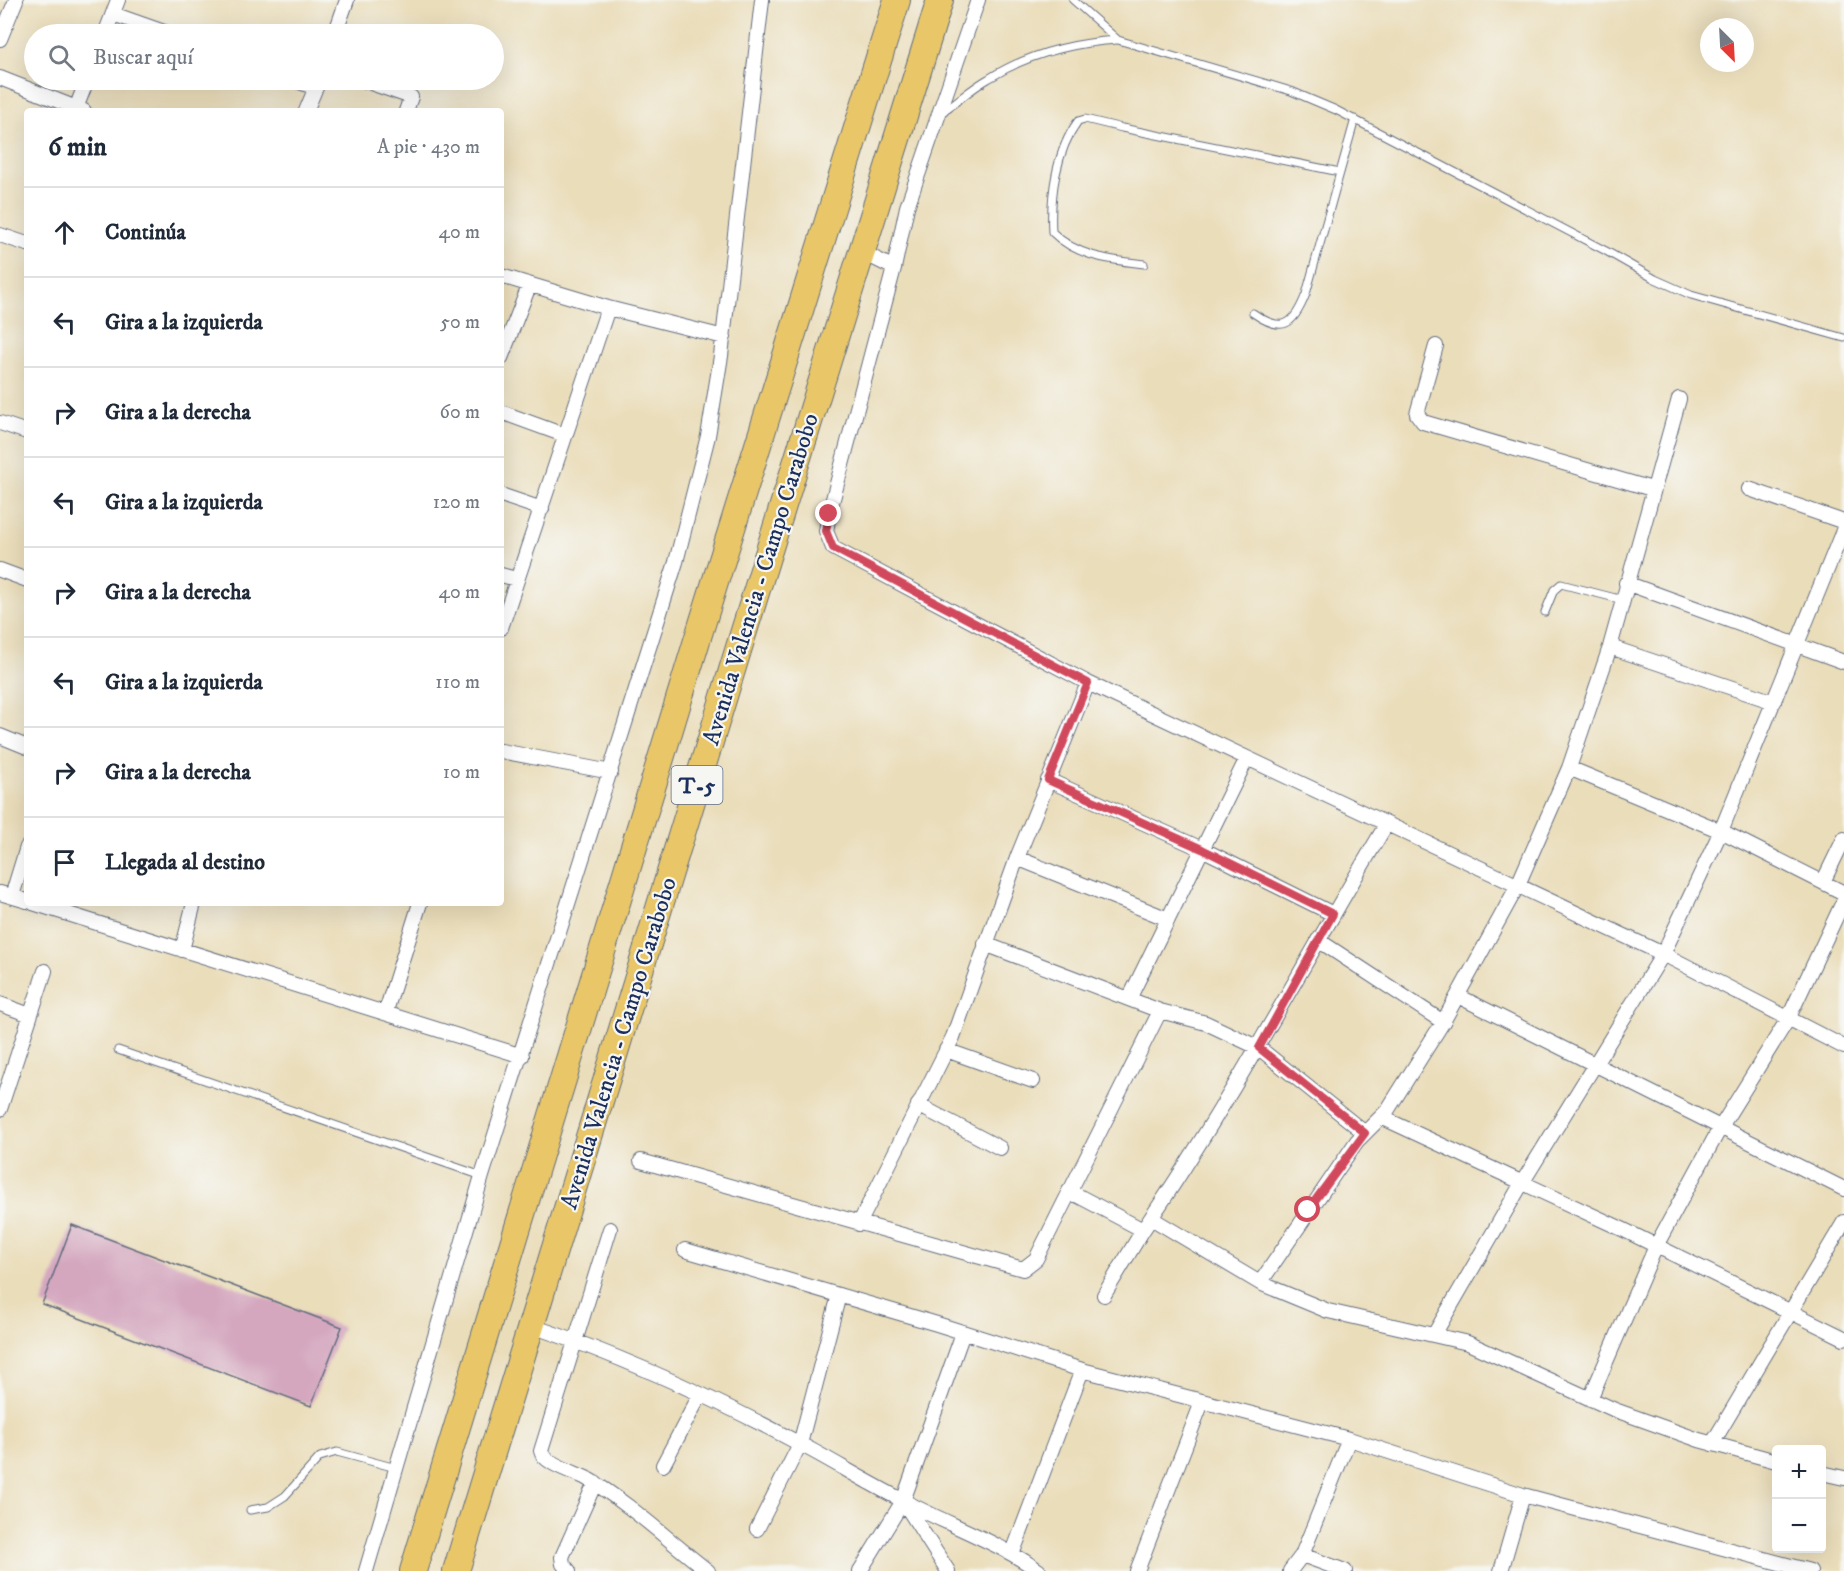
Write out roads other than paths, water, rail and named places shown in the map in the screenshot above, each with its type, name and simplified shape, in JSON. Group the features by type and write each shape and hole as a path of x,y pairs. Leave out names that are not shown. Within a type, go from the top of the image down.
{"highway":[{"name":"Avenida Valencia - Campo Carabobo","path":"412,1571 691,660 897,0"},
{"name":"Avenida Valencia - Campo Carabobo","path":"456,1571 940,0"}],"street":[{"path":"0,39 16,0"},
{"path":"109,24 118,0"},
{"path":"339,24 347,0"},
{"path":"366,1571 482,1176 522,1056 676,562 708,436 723,336 762,0"},
{"path":"978,0 907,207 894,268 829,514 826,531 833,548 1088,683 1663,954 1844,1047"},
{"path":"113,14 142,24"},
{"path":"0,78 24,88"},
{"path":"29,90 73,108"},
{"path":"79,108 84,90"},
{"path":"307,108 315,90"},
{"path":"391,90 411,97 407,108"},
{"path":"0,235 24,241"},
{"path":"862,252 894,268"},
{"path":"504,277 608,308 723,336"},
{"path":"504,350 529,286"},
{"path":"504,618 608,308"},
{"path":"1436,346 1417,414 1423,422 1652,489"},
{"path":"1260,1283 1308,1210 1365,1133 1381,1117 1443,1022 1517,887 1569,768 1610,647 1652,489 1679,399"},
{"path":"504,413 564,435"},
{"path":"0,423 24,431"},
{"path":"1749,489 1844,522"},
{"path":"504,496 542,509"},
{"path":"1435,1333 1522,1183 1663,954 1721,831 1844,528"},
{"path":"0,570 24,579"},
{"path":"504,576 516,579"},
{"path":"1626,583 1844,662"},
{"path":"1610,647 1774,702"},
{"path":"859,1224 946,1050 1017,858 1088,683"},
{"path":"0,736 24,746"},
{"path":"504,752 611,772"},
{"path":"1129,999 1246,759"},
{"path":"1569,768 1721,831 1844,893"},
{"path":"1048,780 1202,849 1333,914"},
{"path":"1104,1295 1259,1048 1318,940 1386,825"},
{"path":"1823,882 1844,839"},
{"path":"24,854 6,895 24,900"},
{"path":"1017,858 1168,919"},
{"path":"1590,1399 1656,1246 1720,1128 1788,1019 1844,900"},
{"path":"43,906 386,1011 522,1056"},
{"path":"182,950 193,906"},
{"path":"386,1011 419,906"},
{"path":"1318,940 1443,1022"},
{"path":"985,944 1160,1011 1206,1023 1259,1048 1365,1133"},
{"path":"0,1107 45,971"},
{"path":"1458,996 1844,1188"},
{"path":"0,1004 30,1015"},
{"path":"641,1161 1023,1269 1036,1259 1160,1011"},
{"path":"946,1050 1033,1081"},
{"path":"918,1105 1000,1148"},
{"path":"1381,1117 1656,1246 1844,1338"},
{"path":"1069,1191 1147,1224 1260,1283 1328,1311 1435,1333 1468,1343 1590,1399 1712,1444 1772,1460"},
{"path":"1712,1444 1844,1222"},
{"path":"610,1229 541,1451 546,1461 568,1468 595,1483 708,1571"},
{"path":"685,1250 1082,1370 1349,1439 1523,1495 1759,1564 1810,1571"},
{"path":"757,1529 800,1444 839,1295"},
{"path":"532,1326 574,1340 700,1395 800,1444 903,1501 1013,1552 1039,1571"},
{"path":"860,1571 903,1501 963,1333"},
{"path":"1013,1552 1082,1370"},
{"path":"663,1465 700,1395"},
{"path":"1137,1571 1202,1402"},
{"path":"1290,1571 1302,1555 1349,1439"},
{"path":"1826,1474 1844,1479"},
{"path":"569,1571 563,1564 562,1557 595,1483"},
{"path":"1501,1571 1523,1495"},
{"path":"903,1501 948,1571"},
{"path":"1302,1555 1345,1571"}],"lane":[{"path":"1073,0 1118,40"},
{"path":"940,113 988,79 1028,59 1072,45 1118,40 1291,91 1355,119 1655,279 1691,295 1844,338"},
{"path":"1144,264 1099,258 1064,244 1052,232 1050,201 1062,157 1078,121 1085,119 1122,129 1341,172"},
{"path":"1253,313 1268,323 1288,323 1298,316 1355,119"},
{"path":"1545,612 1554,590 1561,584 1623,600"},
{"path":"118,1050 482,1176"},
{"path":"250,1510 268,1507 285,1496 320,1456 336,1452 396,1468"}]}
